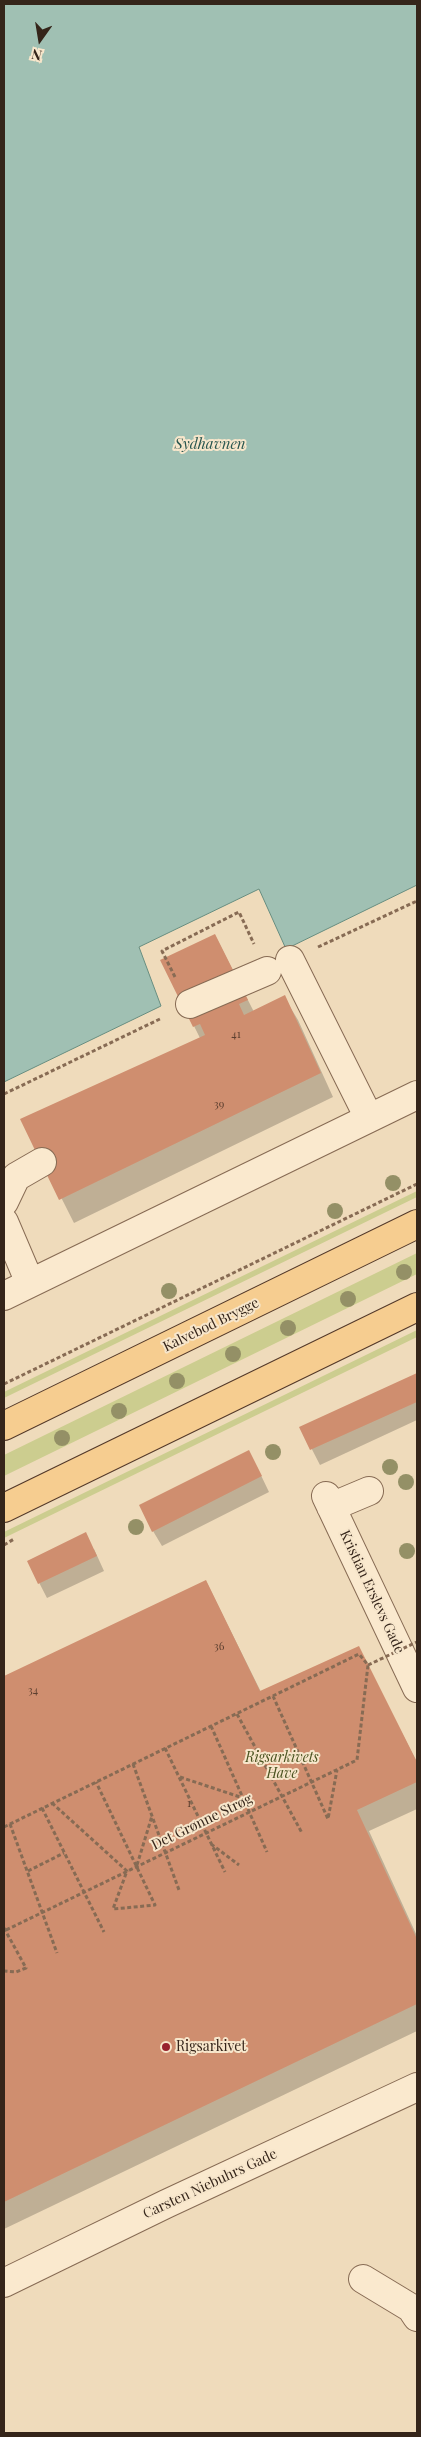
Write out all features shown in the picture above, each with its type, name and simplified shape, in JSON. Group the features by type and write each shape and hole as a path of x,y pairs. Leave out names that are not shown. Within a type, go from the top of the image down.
{"main road":[{"name":"Kalvebod Brygge","path":"4,1426 417,1224"},
{"path":"4,1508 417,1307"}],"street":[{"path":"190,1004 279,966 369,1118"},
{"path":"4,1296 417,1095"},
{"path":"4,1202 16,1177 42,1162"},
{"path":"4,1222 30,1283"},
{"name":"Kristian Erslevs Gade","path":"369,1491 328,1501 417,1688"},
{"name":"Carsten Niebuhrs Gade","path":"4,2283 166,2204 417,2088"},
{"path":"363,2279 411,2308 417,2317"}],"path":[{"path":"4,1384 417,1184"},
{"path":"4,1827 359,1654 368,1665 417,1642"},
{"name":"Det Grønne Strøg","path":"4,1930 357,1760 368,1665"},
{"path":"273,1696 328,1819 337,1770"},
{"path":"237,1714 302,1833"},
{"path":"212,1726 267,1852"},
{"path":"165,1748 225,1872"},
{"path":"133,1764 179,1890"},
{"path":"179,1777 243,1798"},
{"path":"52,1803 127,1871 113,1909 155,1905 96,1782"},
{"path":"42,1808 104,1932"},
{"path":"137,1866 152,1816"},
{"path":"10,1824 57,1952"},
{"path":"211,1843 239,1865"},
{"path":"28,1871 64,1853"},
{"path":"4,1930 26,1968 16,1972 4,1971"}],"green space":[{"path":"417,1191 417,1197 4,1398 4,1392"},
{"path":"417,1253 417,1274 4,1476 4,1455"},
{"path":"417,1330 417,1337 4,1538 4,1532"}],"water":[{"name":"Sydhavnen","path":"4,4 417,4 417,885 286,949 259,889 139,947 161,1006 4,1082"}],"building":[{"path":"215,934 248,1000 239,1004 244,1015 285,995 321,1073 59,1200 20,1119 205,1035 200,1024 193,1027 160,960"},
{"path":"417,1373 417,1402 310,1450 299,1427"},
{"path":"249,1450 262,1476 152,1532 139,1505"},
{"path":"86,1532 97,1556 38,1584 27,1561"},
{"path":"206,1580 260,1691 359,1646 417,1762 417,1782 357,1810 417,1939 417,2004 4,2202 4,1676"}],"place":[{"name":"Rigsarkivet","path":"166,2047"}],"park label":[{"name":"Rigsarkivets Have","path":"282,1766"}]}
